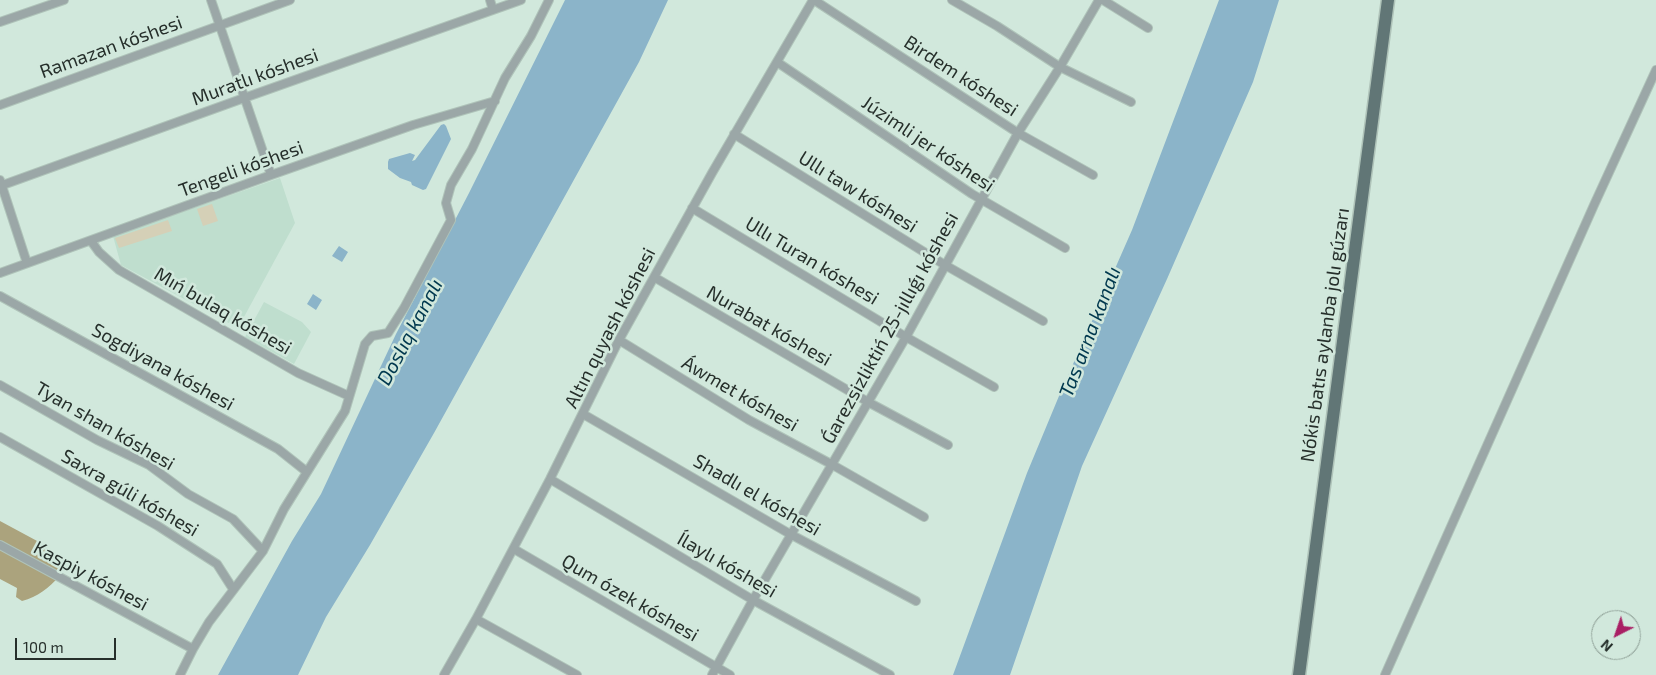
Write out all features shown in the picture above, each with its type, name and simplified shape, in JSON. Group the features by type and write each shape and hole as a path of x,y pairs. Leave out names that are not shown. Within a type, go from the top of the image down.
{"main road":[{"name":"Nókis batıs aylanba jolı gúzarı","path":"1299,675 1388,0"}],"street":[{"path":"0,22 64,0"},
{"path":"211,0 271,175"},
{"name":"Ramazan kóshesi","path":"0,105 290,0"},
{"path":"490,0 493,10"},
{"name":"Muratlı kóshesi","path":"1,184 521,0"},
{"path":"180,675 209,622 263,551 284,509 345,411 364,344 372,336 388,333 404,308 451,220 446,203 451,185 472,149 505,78 531,36 550,0"},
{"name":"Altın quyash kóshesi","path":"444,675 514,549 584,414 619,340 734,134 813,0"},
{"name":"Birdem kóshesi","path":"813,0 1018,133 1093,175"},
{"path":"952,0 997,26 1060,67 1130,102"},
{"name":"Ǵarezsizliktiń 25-jıllıǵı kóshesi","path":"712,675 752,600 906,337 1018,133 1060,67 1099,0"},
{"path":"1103,0 1148,28"},
{"name":"Júzimli jer kóshesi","path":"777,62 981,199 1066,248"},
{"path":"1384,675 1656,70"},
{"name":"Tengeli kóshesi","path":"0,273 413,125 495,101"},
{"name":"Ullı taw kóshesi","path":"734,134 945,265 1044,321"},
{"path":"1,184 27,263"},
{"name":"Ullı Turan kóshesi","path":"692,208 906,337 994,387"},
{"name":"Mıń bulaq kóshesi","path":"91,241 99,252 119,270 298,373 349,396"},
{"name":"Nurabat kóshesi","path":"654,277 868,402 948,445"},
{"name":"Sogdiyana kóshesi","path":"0,296 278,449 307,472"},
{"name":"Áwmet kóshesi","path":"619,340 748,420 832,464 924,517"},
{"name":"Tyan shan kóshesi","path":"0,385 97,440 149,465 188,494 233,520 263,551"},
{"name":"Shadlı el kóshesi","path":"584,414 790,534 916,601"},
{"name":"Saxra gúli kóshesi","path":"0,437 158,526 217,564 233,590"},
{"name":"Ílaylı kóshesi","path":"550,479 752,600 890,675"},
{"name":"Kaspiy kóshesi","path":"0,545 193,649"},
{"name":"Qum ózek kóshesi","path":"514,549 730,675"},
{"path":"476,619 577,675"}],"shaded area":[{"path":"280,178 295,223 238,328 121,265 113,236"},
{"path":"212,204 218,221 203,226 197,209"},
{"path":"168,220 172,231 119,248 115,238"},
{"path":"264,302 302,322 311,332 294,364 245,337"},
{"path":"0,521 56,553 60,576 42,592 22,601 16,597 17,588 0,579"}],"water":[{"name":"Doslıq kanalı","path":"565,0 668,0 639,62 434,433 326,617 298,675 218,675 292,541 321,494 396,334"},
{"name":"Tas arna kanalı","path":"1219,0 1279,0 1253,82 1167,279 1082,466 1010,675 953,675 1027,473 1132,230"},
{"path":"444,124 451,139 426,189 423,190 412,185 411,182 400,178 388,169 389,159 410,153 415,155 412,161 415,160 441,125"},
{"path":"339,246 348,252 342,262 332,256"},
{"path":"313,294 322,300 316,310 307,304"}]}
